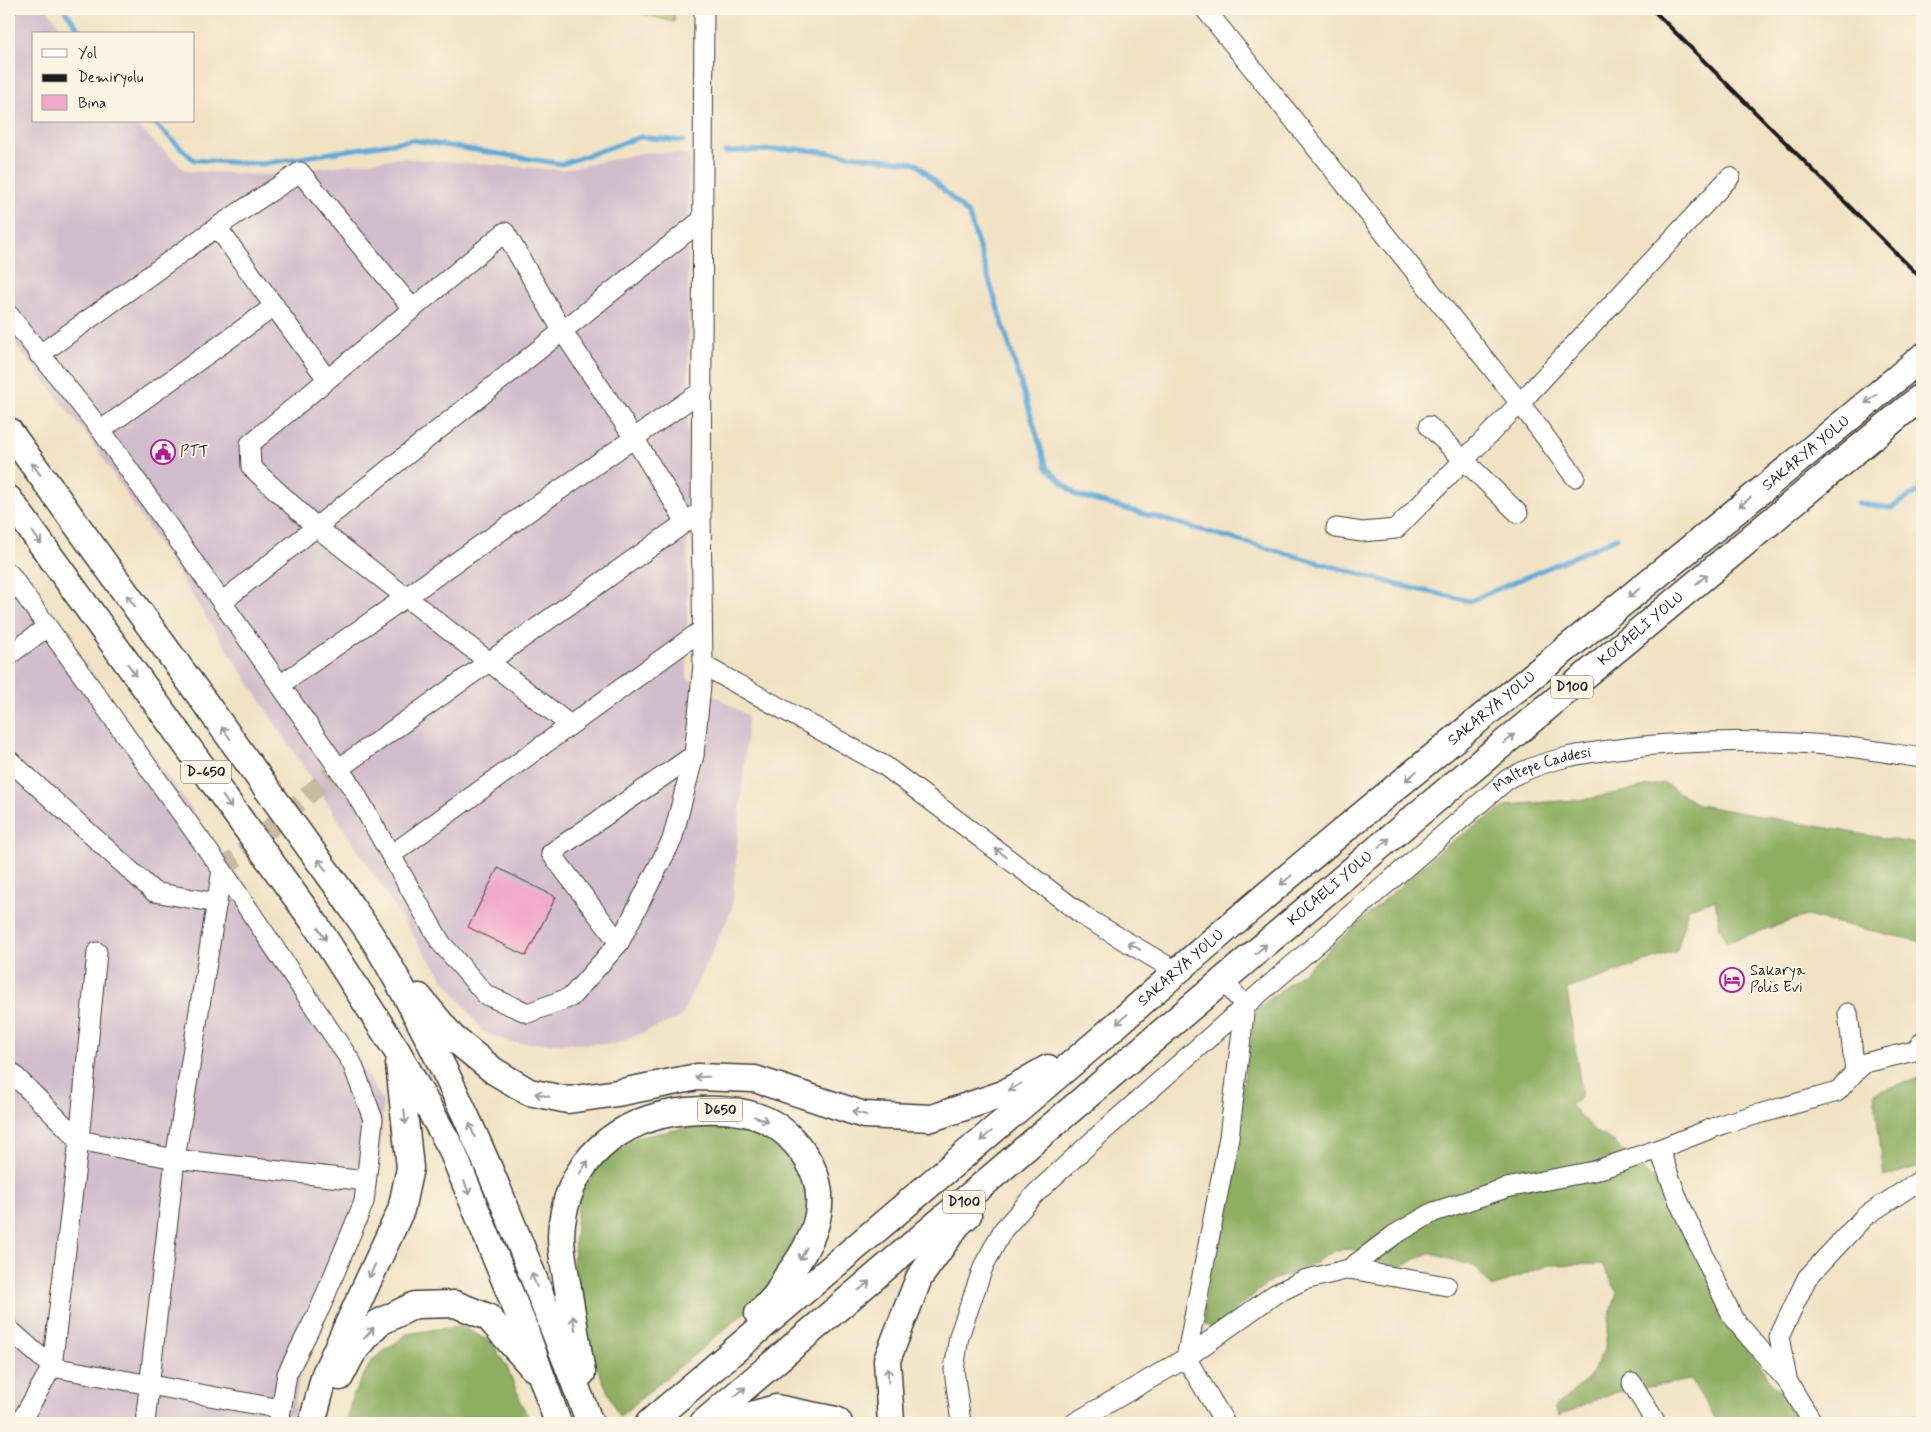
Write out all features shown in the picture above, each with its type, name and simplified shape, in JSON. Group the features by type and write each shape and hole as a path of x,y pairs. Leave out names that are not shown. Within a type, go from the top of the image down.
{"highway":[{"name":"SAKARYA YOLU","path":"1103,1037 1176,971 1916,362"},
{"name":"KOCAELİ YOLU","path":"1224,981 1404,826 1922,396"},
{"name":"D-650","path":"9,431 334,882 379,948"},
{"name":"D-650","path":"9,499 314,922 398,1051"},
{"name":"D650","path":"379,948 452,1037 494,1071 529,1092 568,1100 617,1093 697,1077 755,1079 864,1115 932,1118 1003,1094 1103,1037"},
{"name":"D650","path":"379,948 411,1004 466,1117 534,1279 590,1423"},
{"name":"D100","path":"703,1423 1224,981"},
{"path":"891,1423 887,1360 919,1278 958,1224 1224,981"},
{"name":"D100","path":"655,1418 1103,1037"},
{"path":"398,1051 451,1148 544,1381 558,1423"},
{"path":"312,1423 325,1374 401,1210 410,1168 398,1051"},
{"name":"D650","path":"590,1423 560,1238 565,1207 577,1177 596,1150 608,1139 622,1130 654,1116 672,1112 710,1110 729,1111 768,1121 785,1132 799,1146 810,1164 817,1184 819,1205 816,1225 809,1244 776,1295 655,1418"},
{"path":"326,1423 332,1395 352,1354 378,1323 415,1305 455,1304 488,1317 544,1381"},
{"path":"723,1423 776,1408 836,1420 839,1423"}],"street":[{"path":"9,315 101,430 353,789 441,943 486,995 528,1013 571,996 619,943 672,840 694,755 703,665 693,517 703,390 704,9"},
{"path":"1205,9 1520,403 1575,477"},
{"path":"39,354 217,227 300,172 412,308"},
{"path":"1336,528 1362,532 1396,529 1520,403 1730,177"},
{"path":"222,602 564,332 703,219"},
{"path":"217,227 327,379"},
{"path":"570,726 316,527 251,467 250,444 505,232 564,332 634,438 693,517"},
{"path":"101,430 275,306"},
{"path":"280,685 703,390"},
{"path":"1429,426 1518,513"},
{"path":"338,769 693,517"},
{"path":"9,573 222,870 352,1063 373,1119 364,1202 321,1306 287,1374 280,1416 149,1385 52,1368 9,1329"},
{"path":"9,655 47,626"},
{"path":"391,855 702,630"},
{"path":"703,665 886,766 1088,919 1176,971"},
{"name":"Maltepe Caddesi","path":"961,1423 954,1370 960,1336 984,1265 1003,1230 1036,1193 1245,1006 1509,778 1557,758 1586,752 1665,743 1741,742 1839,746 1922,758"},
{"path":"619,943 551,853 694,755"},
{"path":"9,760 154,892 217,903"},
{"path":"145,1423 175,1159 222,870"},
{"path":"20,1423 52,1368 79,1140 97,952"},
{"path":"1224,981 1245,1006 1229,1137 1186,1358 1225,1423"},
{"path":"1848,1012 1855,1072"},
{"path":"1074,1423 1186,1358 1275,1294 1304,1280 1349,1269 1394,1235 1434,1212 1506,1188 1594,1171 1659,1150 1723,1124 1838,1092 1865,1063 1914,1051 1922,1042"},
{"path":"9,1070 79,1140 175,1159 366,1181"},
{"path":"1659,1150 1679,1202 1733,1318 1788,1382 1813,1423"},
{"path":"1788,1382 1779,1338 1807,1278 1864,1217 1922,1179"},
{"path":"1349,1269 1447,1286"},
{"path":"1632,1383 1656,1423"},
{"path":"131,1423 149,1385"}],"shaded area":[{"path":"9,9 47,9 64,32 32,32 32,122 133,122 186,171 267,175 399,158 562,170 647,152 689,154 687,679 748,716 732,909 681,1017 615,1044 514,1043 483,1032 426,955 91,440 9,336"},
{"path":"9,559 225,855 383,1101 378,1194 299,1378 292,1423 9,1423"}],"green space":[{"path":"625,9 674,9 674,22"},
{"path":"1664,783 1699,805 1922,845 1922,942 1806,916 1727,942 1720,928 1715,900 1688,908 1677,951 1567,989 1582,1097 1570,1105 1595,1131 1614,1142 1668,1194 1743,1340 1772,1383 1798,1408 1805,1423 1718,1423 1691,1380 1612,1393 1559,1416 1554,1408 1588,1379 1605,1348 1609,1318 1617,1293 1603,1264 1548,1265 1492,1287 1474,1266 1428,1253 1390,1272 1383,1262 1353,1249 1336,1250 1298,1272 1272,1280 1235,1310 1234,1320 1219,1331 1204,1324 1204,1306 1256,1010 1313,964 1445,846 1508,805 1588,799"},
{"path":"1922,1077 1922,1165 1884,1177 1874,1093"},
{"path":"694,1126 759,1131 798,1160 809,1205 795,1247 773,1289 619,1417 589,1349 573,1266 578,1199 603,1160 635,1138"},
{"path":"462,1327 491,1342 506,1365 530,1423 347,1423 352,1397 372,1360 407,1334"}],"building":[{"path":"498,868 556,897 526,956 468,927"}],"waterway":[{"path":"64,9 81,32"},
{"path":"153,122 194,160 262,164 412,140 562,164 640,137 683,141"},
{"path":"725,152 797,149 916,163 969,215 1047,468 1076,495 1399,585 1470,601 1617,538"},
{"path":"1858,503 1891,508 1922,489"}],"tunnel":[{"path":"222,870 338,769"}],"railway":[{"path":"1652,9 1922,279"}],"place":[{"name":"PTT","path":"163,452"},
{"name":"Sakarya Polis Evi","path":"1732,980"}]}
